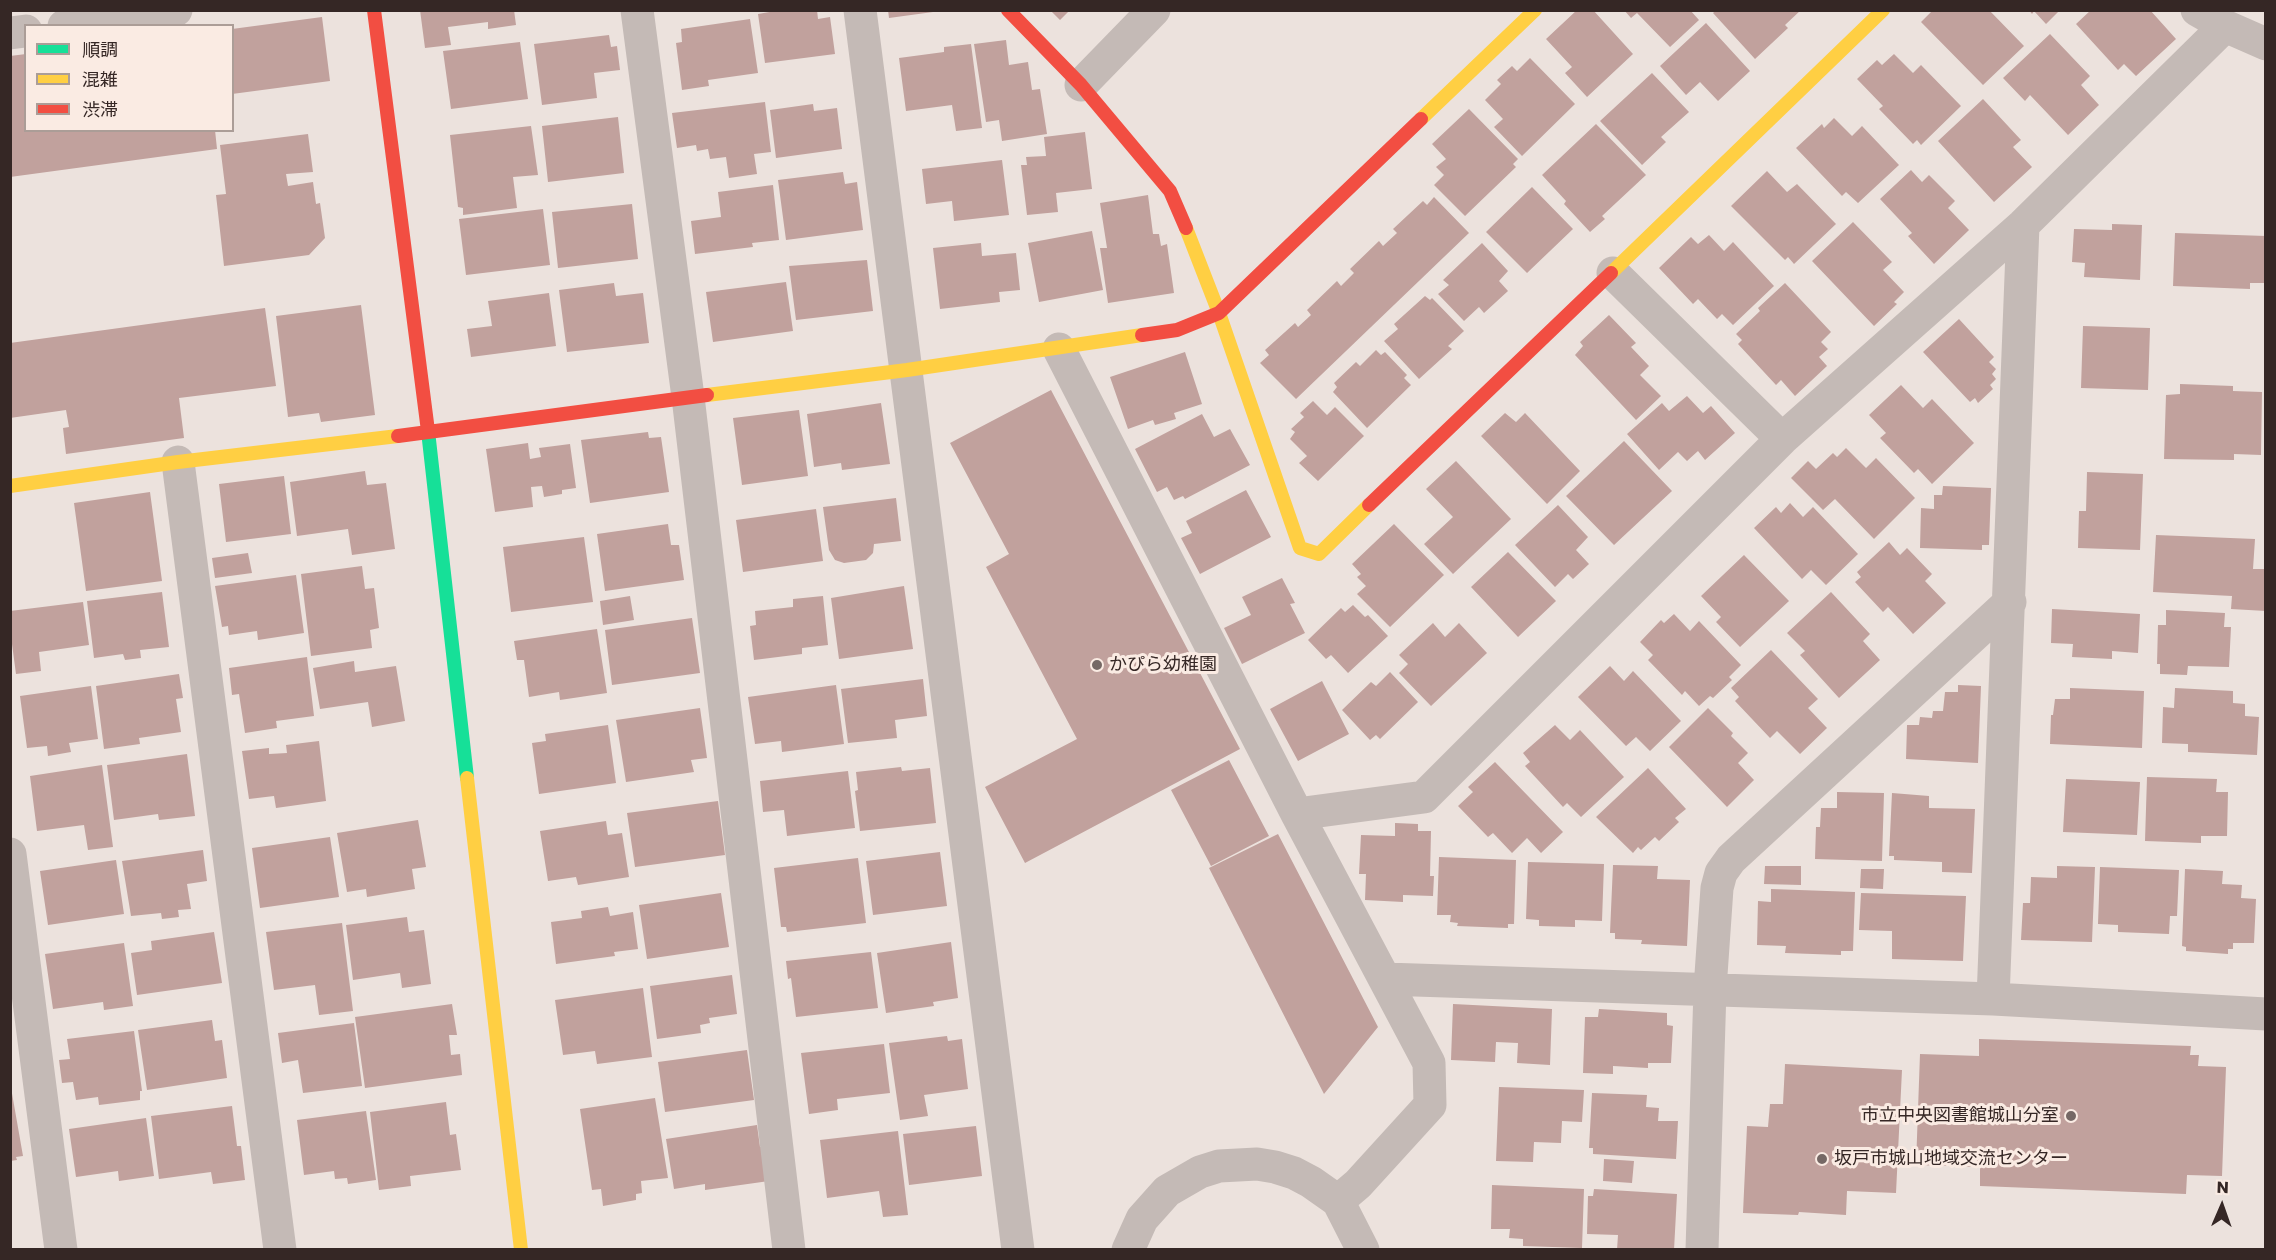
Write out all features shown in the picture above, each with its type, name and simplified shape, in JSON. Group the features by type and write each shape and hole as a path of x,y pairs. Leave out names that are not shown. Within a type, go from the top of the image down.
{"street":[{"path":"374,10 428,434 521,1250"},
{"path":"637,10 688,397 789,1250"},
{"path":"861,10 1018,1250"},
{"path":"1008,10 1081,85 1170,191 1219,313 1300,548 1319,554 1613,273 1883,10"},
{"path":"1081,85 1154,10"},
{"path":"10,486 178,462 428,434 688,397 1059,349 1178,330 1219,313 1535,10"},
{"path":"2197,10 2265,44"},
{"path":"77,24 157,12"},
{"path":"1297,814 1424,797 1782,439 2023,225 2225,26"},
{"path":"1993,999 2023,225"},
{"path":"1613,273 1782,439"},
{"path":"1059,349 1297,814 1429,1063 1430,1106 1358,1184 1338,1201"},
{"path":"178,462 280,1250"},
{"path":"1702,1250 1710,989 1717,888 1721,873 2010,602"},
{"path":"10,854 62,1250"},
{"path":"1385,979 1993,999 2265,1014"},
{"path":"1128,1250 1142,1219 1167,1191 1192,1176 1219,1166 1257,1164 1275,1167 1311,1182 1338,1201 1363,1250"}],"building":[{"path":"420,10 514,10 516,25 488,29 488,22 448,27 451,45 425,48"},
{"path":"781,10 817,10 818,19 830,17 835,54 765,63 758,14"},
{"path":"888,10 933,10 933,12 889,18"},
{"path":"1050,10 1070,10 1060,20"},
{"path":"1577,10 1593,10 1633,54 1587,97 1565,73 1572,67 1546,39"},
{"path":"1624,10 1690,10 1699,20 1670,47 1637,13 1631,18"},
{"path":"1716,10 1801,10 1785,25 1788,28 1755,59 1713,13"},
{"path":"1933,10 1989,10 2024,46 1983,85 1921,22"},
{"path":"2029,10 2060,10 2046,24 2034,11 2032,14"},
{"path":"2091,10 2150,10 2176,39 2136,76 2124,64 2118,70 2076,24"},
{"path":"322,17 330,81 234,94 234,29"},
{"path":"750,19 758,73 708,80 709,86 682,90 676,43 682,42 681,29"},
{"path":"1706,23 1750,71 1718,101 1700,82 1686,95 1660,66"},
{"path":"2050,34 2090,76 2081,85 2099,105 2068,135 2030,95 2025,101 2003,78"},
{"path":"609,35 611,47 617,46 620,70 594,73 597,98 542,105 534,44"},
{"path":"1006,40 1009,65 1028,62 1032,90 1040,89 1047,134 1002,141 999,120 986,122 974,44"},
{"path":"520,42 528,99 451,109 443,51"},
{"path":"971,44 982,128 956,131 952,105 906,111 899,58 944,52 944,47"},
{"path":"24,54 24,132 215,132 217,149 10,177 10,56"},
{"path":"1894,54 1913,73 1921,65 1961,106 1921,145 1917,140 1913,144 1879,109 1883,106 1857,79 1877,60 1882,65"},
{"path":"1530,58 1575,104 1522,156 1494,127 1503,119 1485,100 1501,84 1497,80 1512,66 1517,71"},
{"path":"1652,73 1689,112 1661,137 1666,142 1642,165 1600,121"},
{"path":"1983,99 2021,140 2013,147 2032,167 1994,202 1938,141"},
{"path":"765,102 771,152 754,154 757,174 729,178 726,157 710,159 708,149 697,151 696,145 677,148 672,113"},
{"path":"813,104 814,111 837,108 842,149 776,158 770,110"},
{"path":"1469,109 1518,159 1513,164 1516,167 1465,216 1434,185 1444,175 1436,167 1446,159 1432,144"},
{"path":"618,117 624,173 548,182 542,126"},
{"path":"1834,118 1852,136 1862,126 1899,165 1858,203 1846,192 1842,196 1796,148 1822,124 1824,128"},
{"path":"1596,124 1646,175 1602,216 1605,219 1590,232 1564,204 1566,201 1542,175"},
{"path":"531,126 538,175 513,177 517,208 463,215 463,208 458,207 450,135"},
{"path":"1085,132 1092,189 1056,193 1058,212 1027,215 1021,165 1027,165 1026,157 1046,156 1044,137"},
{"path":"308,134 313,172 286,174 288,186 313,182 316,204 320,203 325,238 309,255 224,266 216,195 226,194 220,145"},
{"path":"1002,160 1009,215 954,221 952,201 926,204 922,169"},
{"path":"1911,170 1922,182 1929,175 1955,201 1948,208 1969,230 1934,264 1908,236 1912,233 1880,199"},
{"path":"1767,171 1787,192 1797,184 1836,224 1794,264 1788,257 1785,260 1731,206"},
{"path":"843,172 845,184 857,182 863,230 786,240 778,180"},
{"path":"773,185 779,240 752,243 753,247 695,254 691,221 721,217 718,192"},
{"path":"1532,187 1573,229 1527,273 1486,232"},
{"path":"1148,195 1153,234 1159,234 1161,246 1167,244 1174,293 1108,303 1100,248 1107,248 1100,203"},
{"path":"1434,197 1469,233 1296,399 1260,363 1269,355 1265,350 1295,323 1298,327 1311,315 1307,310 1337,281 1341,286 1354,273 1350,269 1379,241 1383,246 1397,233 1393,229 1423,201 1427,205"},
{"path":"632,204 638,259 558,268 552,212"},
{"path":"543,209 550,265 466,275 459,219"},
{"path":"1853,222 1892,262 1883,270 1904,292 1894,302 1897,304 1874,326 1812,261"},
{"path":"2112,224 2142,225 2140,280 2084,277 2085,263 2072,262 2074,229 2112,230"},
{"path":"1092,231 1103,290 1039,302 1028,243"},
{"path":"2175,233 2266,236 2266,283 2250,283 2250,289 2173,286"},
{"path":"1709,235 1724,251 1733,242 1774,286 1733,325 1722,314 1717,319 1698,299 1693,304 1659,268 1691,237 1698,244"},
{"path":"981,243 982,256 1016,253 1020,290 999,292 1000,302 940,309 933,248"},
{"path":"1482,243 1508,271 1499,281 1508,291 1484,313 1479,307 1464,321 1438,294 1449,285 1443,280"},
{"path":"867,260 873,311 796,320 789,266"},
{"path":"786,282 793,331 713,342 706,292"},
{"path":"614,283 616,296 643,293 649,343 567,352 559,290"},
{"path":"1785,283 1831,332 1821,342 1828,349 1819,357 1827,366 1795,396 1781,380 1776,385 1738,344 1742,340 1736,334 1760,311 1758,308"},
{"path":"549,293 556,346 471,357 467,329 492,326 488,301"},
{"path":"1425,296 1430,300 1432,298 1464,331 1448,346 1452,349 1419,379 1384,341 1398,329 1394,324"},
{"path":"361,305 375,415 321,422 319,413 288,417 276,316"},
{"path":"265,308 276,386 179,398 184,438 66,454 63,428 69,427 66,410 10,418 10,343"},
{"path":"1609,315 1636,343 1631,347 1649,366 1640,375 1661,396 1636,420 1575,355 1583,346 1580,342"},
{"path":"1959,319 1994,357 1989,362 1996,369 1992,374 1996,379 1990,385 1993,389 1978,403 1975,398 1970,402 1923,352"},
{"path":"2083,326 2150,328 2148,390 2081,388"},
{"path":"1376,350 1381,355 1385,352 1407,375 1404,378 1411,385 1367,428 1333,392 1337,387 1334,383 1356,362 1360,366"},
{"path":"1185,352 1202,404 1174,413 1176,419 1155,425 1153,420 1128,429 1110,377"},
{"path":"2180,384 2233,386 2233,391 2262,392 2261,455 2234,454 2234,460 2164,459 2166,395 2180,394"},
{"path":"1901,385 1923,408 1932,399 1974,443 1932,484 1918,469 1914,473 1880,438 1886,433 1869,415"},
{"path":"1051,390 1240,749 1025,863 985,787 1077,739 986,567 1009,554 950,443"},
{"path":"1687,396 1703,413 1711,406 1735,433 1705,460 1698,451 1687,461 1678,452 1659,470 1627,434 1662,403 1669,411"},
{"path":"1313,401 1327,415 1335,407 1364,436 1318,481 1299,463 1307,456 1290,439 1295,432 1291,429 1304,417 1300,413"},
{"path":"881,403 890,464 842,470 841,463 814,467 807,414"},
{"path":"799,410 808,476 742,485 733,418"},
{"path":"1505,413 1516,422 1525,413 1580,471 1547,504 1481,436"},
{"path":"1202,414 1214,437 1230,429 1250,465 1185,499 1183,496 1174,500 1167,487 1157,492 1135,449"},
{"path":"648,432 649,438 661,437 669,492 590,503 581,440"},
{"path":"1624,441 1672,491 1614,545 1566,496"},
{"path":"528,443 530,459 541,457 539,448 570,444 576,488 562,490 562,494 544,497 542,486 531,487 533,507 495,512 486,449"},
{"path":"1846,448 1866,468 1876,458 1915,498 1874,539 1835,499 1823,510 1791,478 1808,461 1816,469 1833,453 1837,457"},
{"path":"1456,461 1511,519 1453,574 1424,544 1453,517 1426,489"},
{"path":"365,471 367,485 386,483 395,549 352,555 348,529 297,536 290,482"},
{"path":"2087,472 2143,474 2140,550 2078,548 2079,511 2086,511"},
{"path":"284,476 291,534 226,542 219,484"},
{"path":"1943,486 1991,488 1989,545 1982,545 1982,550 1920,548 1921,508 1934,509 1934,495 1942,495"},
{"path":"1246,490 1271,537 1200,574 1181,538 1192,533 1186,521"},
{"path":"150,492 162,581 86,591 74,503"},
{"path":"896,498 901,541 874,544 873,553 866,560 844,563 835,560 829,550 823,507"},
{"path":"1790,503 1803,517 1813,507 1858,554 1826,585 1811,570 1802,579 1754,528 1776,507 1781,513"},
{"path":"1558,505 1588,537 1576,550 1589,564 1573,579 1568,574 1555,587 1515,545"},
{"path":"816,509 823,561 743,572 736,520"},
{"path":"668,524 671,545 679,545 684,580 605,591 597,534"},
{"path":"1394,524 1444,575 1390,627 1357,594 1366,586 1357,577 1361,574 1352,564"},
{"path":"2156,535 2255,539 2253,569 2266,569 2266,611 2231,609 2232,596 2153,592"},
{"path":"584,537 593,602 511,612 503,547"},
{"path":"1889,542 1900,555 1907,548 1932,574 1925,581 1946,603 1913,634 1888,607 1883,612 1855,582 1861,577 1857,572"},
{"path":"1508,552 1556,601 1518,637 1471,587"},
{"path":"248,553 252,573 215,578 212,558"},
{"path":"1744,555 1789,601 1740,647 1716,622 1721,617 1701,596"},
{"path":"362,566 365,589 374,588 379,628 370,630 372,648 311,656 301,574"},
{"path":"296,575 304,633 258,640 257,631 229,635 228,626 222,627 215,586"},
{"path":"1282,578 1295,603 1290,604 1305,633 1242,664 1224,628 1251,615 1242,597"},
{"path":"904,586 913,649 839,659 831,598"},
{"path":"162,592 169,647 140,650 141,658 125,660 123,654 94,658 87,601"},
{"path":"1831,592 1870,634 1863,641 1880,660 1839,698 1800,655 1805,651 1787,633"},
{"path":"630,596 634,620 603,625 600,601"},
{"path":"823,596 828,645 802,648 802,654 754,660 750,626 756,625 755,611 793,607 793,599"},
{"path":"83,602 89,645 39,652 41,671 16,674 10,611"},
{"path":"1353,605 1365,617 1368,615 1388,636 1348,673 1331,655 1326,659 1308,640 1341,608 1345,612"},
{"path":"2052,609 2140,614 2138,653 2112,651 2112,659 2072,657 2073,644 2051,643"},
{"path":"2166,610 2225,613 2224,627 2231,627 2229,667 2188,666 2187,675 2160,674 2160,664 2157,664 2158,625 2166,625"},
{"path":"1674,614 1690,631 1699,621 1741,665 1729,677 1732,680 1713,698 1710,696 1699,706 1685,691 1682,695 1648,660 1653,655 1640,642 1661,620 1664,623"},
{"path":"692,618 700,673 612,685 605,630"},
{"path":"1433,623 1445,637 1459,623 1487,653 1431,706 1399,673 1408,664 1399,655"},
{"path":"597,629 607,693 560,700 559,692 529,697 524,660 517,660 514,641"},
{"path":"1771,650 1818,699 1808,708 1827,728 1800,754 1777,731 1770,738 1735,701 1739,697 1731,688"},
{"path":"307,657 314,716 276,721 277,728 245,733 239,694 232,695 229,668"},
{"path":"354,661 355,672 396,666 405,721 372,727 368,702 320,709 313,668"},
{"path":"1610,666 1624,681 1633,671 1681,721 1650,751 1636,737 1626,746 1578,697"},
{"path":"1390,672 1418,702 1380,739 1376,735 1370,740 1342,710 1371,682 1376,686"},
{"path":"179,674 183,698 176,699 181,732 139,738 140,744 104,749 96,686"},
{"path":"923,679 927,716 895,720 897,738 848,743 841,689"},
{"path":"1322,681 1349,734 1298,761 1270,709"},
{"path":"836,685 844,744 782,752 781,741 755,744 748,697"},
{"path":"1958,685 1981,686 1978,763 1906,759 1907,725 1919,725 1920,717 1932,718 1933,711 1943,711 1945,692 1958,692"},
{"path":"91,686 98,739 69,743 71,752 48,756 47,746 27,748 20,696"},
{"path":"2070,688 2144,691 2142,748 2050,744 2051,715 2053,715 2055,699 2070,699"},
{"path":"2175,688 2233,691 2233,703 2245,704 2245,716 2259,717 2257,755 2188,752 2188,744 2162,743 2163,707 2174,708"},
{"path":"700,708 707,758 691,760 694,772 626,782 616,720"},
{"path":"1708,708 1733,733 1731,736 1748,753 1738,763 1754,780 1727,807 1669,747"},
{"path":"608,725 616,783 539,794 532,743 546,741 545,734"},
{"path":"1555,725 1570,740 1580,730 1624,777 1581,817 1567,803 1563,807 1525,766 1530,762 1523,753"},
{"path":"319,741 326,801 276,808 274,796 249,799 242,751 269,748 269,754 287,753 286,745"},
{"path":"187,754 195,816 159,820 158,814 114,820 107,765"},
{"path":"1229,760 1269,836 1211,866 1171,790"},
{"path":"1495,762 1563,832 1541,853 1527,838 1512,853 1493,833 1488,837 1458,806 1473,792 1468,787"},
{"path":"102,765 113,847 88,850 84,825 37,831 30,776"},
{"path":"901,767 902,771 930,768 936,823 860,831 855,791 858,790 856,772"},
{"path":"1648,768 1686,809 1675,818 1679,822 1659,841 1655,837 1641,850 1638,847 1633,853 1596,817"},
{"path":"848,771 855,828 787,836 784,810 763,812 760,781"},
{"path":"2147,777 2217,779 2216,792 2228,792 2227,836 2201,836 2201,843 2145,841"},
{"path":"2066,779 2140,782 2137,835 2063,832"},
{"path":"1837,792 1884,793 1882,861 1815,859 1816,827 1820,827 1821,808 1837,808"},
{"path":"1892,793 1929,796 1929,808 1975,809 1972,873 1942,872 1942,862 1894,860 1894,856 1889,856"},
{"path":"718,801 725,855 635,867 627,813"},
{"path":"418,820 426,867 412,869 415,889 367,897 366,889 347,892 337,833"},
{"path":"606,821 608,835 622,833 629,877 578,885 576,877 548,881 540,831"},
{"path":"1395,823 1418,824 1418,831 1431,831 1430,876 1434,876 1433,896 1403,895 1403,902 1365,900 1366,874 1359,874 1361,835 1395,836"},
{"path":"1278,834 1378,1027 1324,1094 1209,868"},
{"path":"330,837 339,897 260,908 252,848"},
{"path":"203,850 207,881 187,884 191,909 178,910 179,917 162,919 161,913 131,916 122,861"},
{"path":"940,852 947,906 873,915 866,861"},
{"path":"1439,857 1516,860 1514,924 1508,924 1508,928 1457,926 1458,923 1450,922 1451,915 1437,915"},
{"path":"858,858 866,923 787,932 786,927 781,927 774,868"},
{"path":"116,860 124,914 48,925 40,871"},
{"path":"1528,862 1604,864 1602,921 1575,920 1575,927 1539,926 1539,920 1526,919"},
{"path":"1613,865 1658,866 1657,879 1690,880 1687,946 1641,944 1642,940 1615,939 1615,933 1610,933"},
{"path":"1765,866 1801,866 1801,885 1764,884"},
{"path":"2057,866 2095,867 2092,942 2021,940 2023,903 2030,903 2031,877 2057,878"},
{"path":"2100,867 2179,870 2177,916 2170,916 2169,934 2118,932 2118,925 2098,924"},
{"path":"1861,869 1884,869 1883,889 1860,888"},
{"path":"2185,869 2223,871 2222,884 2242,885 2241,898 2256,899 2254,943 2233,943 2233,949 2228,949 2228,954 2186,951 2186,947 2182,946"},
{"path":"1771,889 1855,892 1853,951 1841,951 1841,955 1785,953 1786,946 1757,945 1758,901 1771,902"},
{"path":"721,893 729,947 647,959 639,905"},
{"path":"1861,893 1966,896 1963,961 1892,959 1892,931 1859,930"},
{"path":"608,907 610,916 633,912 638,949 614,952 615,956 556,964 551,922 582,918 581,911"},
{"path":"407,917 409,932 424,930 431,984 402,988 400,973 353,980 346,925"},
{"path":"342,923 353,1011 319,1015 315,985 274,990 266,932"},
{"path":"214,932 222,983 137,995 131,953 152,950 151,941"},
{"path":"951,942 958,998 933,1002 934,1006 886,1013 877,953"},
{"path":"124,943 133,1006 104,1010 103,1002 53,1009 45,954"},
{"path":"871,952 878,1008 796,1017 791,978 788,979 786,961"},
{"path":"732,975 737,1014 709,1018 710,1023 700,1025 701,1033 657,1039 650,986"},
{"path":"643,988 652,1057 597,1064 595,1051 563,1055 555,1000"},
{"path":"452,1004 457,1035 449,1035 451,1055 460,1054 462,1075 365,1088 355,1017"},
{"path":"1453,1004 1552,1009 1550,1065 1517,1063 1518,1043 1496,1042 1495,1062 1451,1060"},
{"path":"1599,1009 1667,1013 1667,1025 1673,1026 1671,1063 1648,1063 1648,1068 1613,1066 1613,1074 1583,1073 1585,1017 1598,1017"},
{"path":"212,1020 215,1041 222,1040 227,1078 147,1090 138,1030"},
{"path":"354,1023 362,1086 303,1093 298,1060 282,1063 278,1033"},
{"path":"134,1031 142,1091 140,1091 140,1100 99,1105 98,1097 76,1100 73,1082 62,1083 59,1060 70,1059 67,1039"},
{"path":"947,1036 948,1041 962,1039 968,1089 924,1095 928,1116 900,1120 889,1043"},
{"name":"市立中央図書館城山分室","path":"1979,1039 2191,1046 2190,1055 2199,1055 2198,1066 2226,1067 2222,1176 2187,1175 2186,1194 1980,1186 1980,1167 1916,1165 1920,1054 1979,1056"},
{"path":"884,1044 890,1093 837,1099 838,1110 809,1114 801,1053"},
{"path":"747,1050 754,1100 665,1112 658,1062"},
{"name":"坂戸市城山地域交流センター","path":"1785,1064 1902,1070 1896,1193 1847,1191 1846,1215 1799,1212 1798,1215 1743,1213 1747,1126 1768,1127 1770,1104 1783,1104"},
{"path":"10,1082 23,1156 10,1161"},
{"path":"1499,1087 1584,1090 1582,1122 1562,1121 1561,1143 1534,1142 1533,1162 1496,1161"},
{"path":"1592,1093 1647,1095 1646,1107 1659,1108 1658,1121 1678,1121 1676,1159 1593,1154 1593,1148 1589,1148"},
{"path":"655,1098 668,1178 641,1181 642,1193 636,1194 636,1200 603,1206 601,1189 592,1190 580,1109"},
{"path":"446,1102 450,1135 456,1134 461,1170 410,1176 411,1186 379,1190 370,1112"},
{"path":"232,1106 237,1146 241,1146 245,1180 213,1184 211,1172 159,1179 151,1116"},
{"path":"366,1111 376,1180 348,1184 347,1178 335,1179 334,1171 304,1175 297,1120"},
{"path":"146,1118 154,1176 119,1181 118,1171 76,1177 69,1129"},
{"path":"757,1125 760,1147 764,1146 769,1181 705,1190 705,1184 674,1189 666,1139"},
{"path":"976,1126 982,1176 909,1185 903,1134"},
{"path":"898,1131 908,1215 883,1217 879,1191 827,1198 820,1140"},
{"path":"1604,1159 1634,1161 1632,1183 1603,1181"},
{"path":"1492,1185 1584,1189 1582,1248 1523,1246 1523,1239 1509,1238 1510,1229 1491,1229"},
{"path":"1594,1189 1677,1194 1674,1250 1617,1250 1618,1235 1587,1234 1588,1196 1593,1196"}],"traffic: fast":[{"path":"428,431 467,778"}],"traffic: slow":[{"path":"1421,119 1535,10"},
{"path":"1611,273 1883,10"},
{"path":"1186,228 1219,313 1300,548 1319,554 1369,505"},
{"path":"707,395 907,370 1142,335"},
{"path":"10,486 178,462 398,436"},
{"path":"467,778 521,1250"}],"traffic: jam":[{"path":"374,10 428,431"},
{"path":"1008,10 1081,85 1170,191 1186,228"},
{"path":"1142,335 1177,330 1219,313 1421,119"},
{"path":"1369,505 1611,273"},
{"path":"398,436 707,395"}],"place":[{"name":"かぴら幼稚園","path":"1097,665"},
{"name":"市立中央図書館城山分室","path":"2071,1116"},
{"name":"坂戸市城山地域交流センター","path":"1822,1159"}]}
